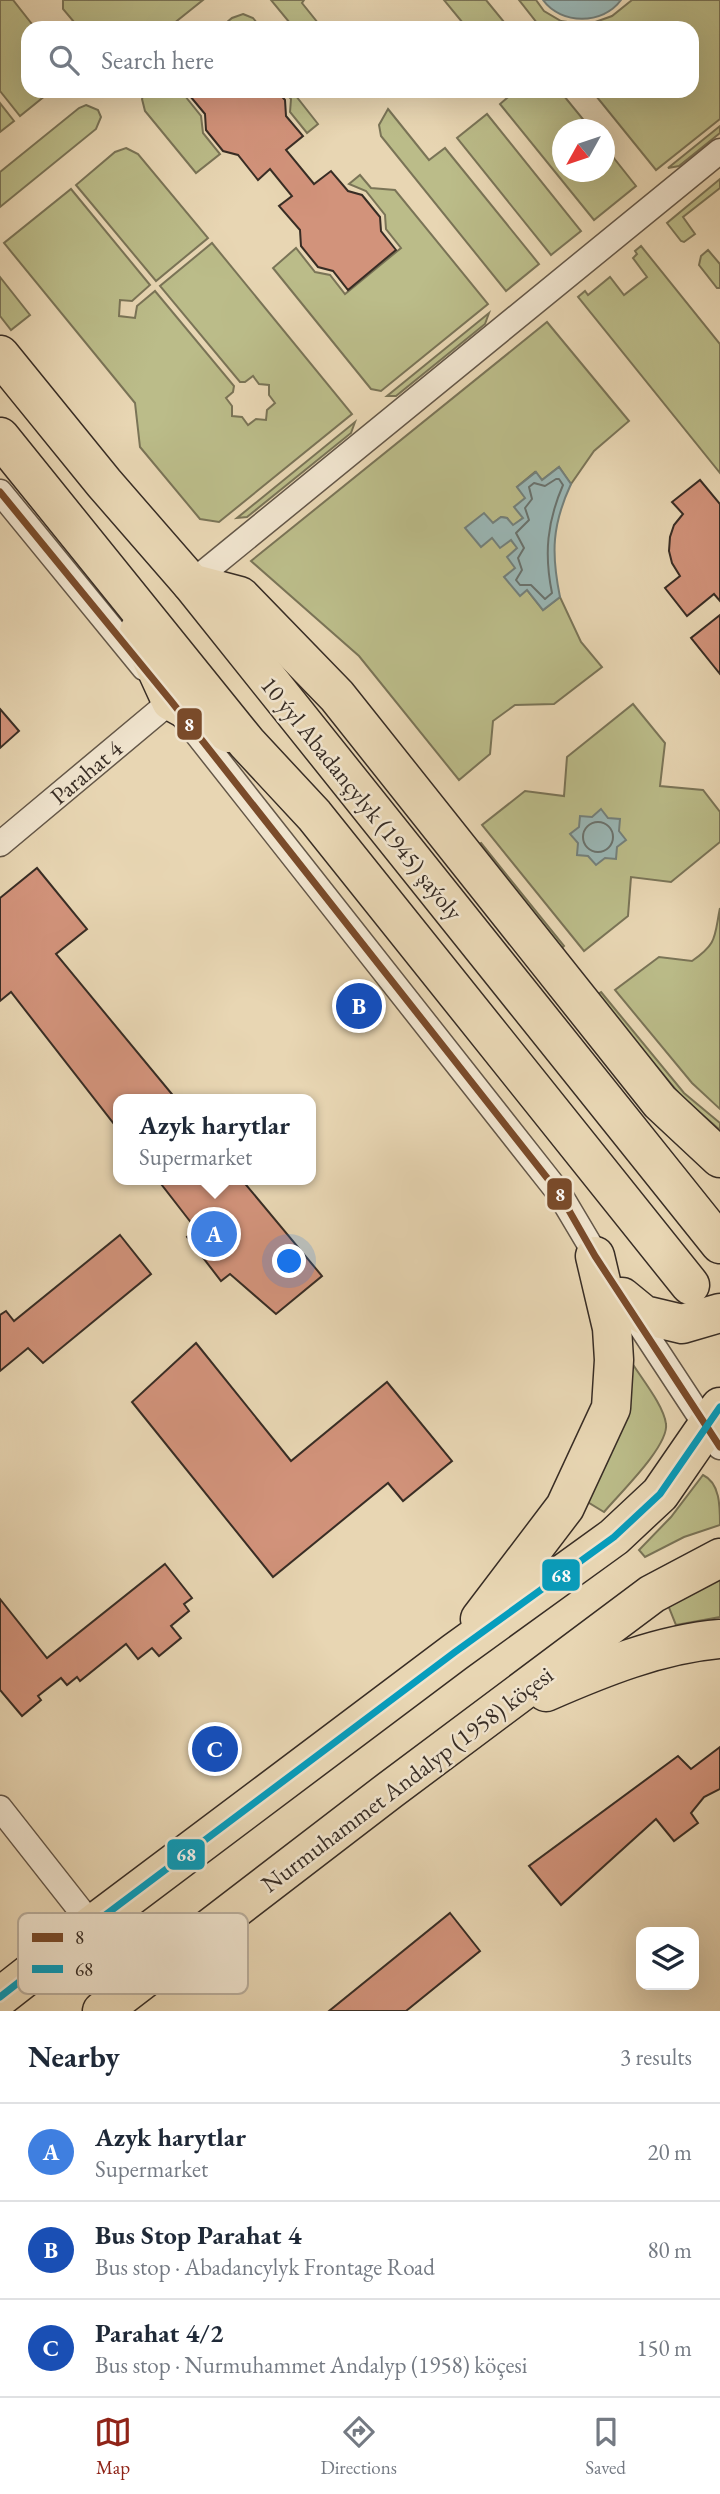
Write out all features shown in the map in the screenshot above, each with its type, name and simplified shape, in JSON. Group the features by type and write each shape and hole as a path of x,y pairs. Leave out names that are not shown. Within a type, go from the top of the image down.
{"main road":[{"name":"10 ýyl Abadançylyk (1945) şaýoly","path":"0,355 104,483 191,583 720,1244"},
{"name":"10 ýyl Abadançylyk (1945) şaýoly","path":"0,438 247,743 314,815 690,1285"},
{"path":"114,579 171,701 247,743"},
{"path":"191,583 240,597 337,696 660,1102 720,1158"},
{"path":"455,1652 565,1507 611,1408 614,1360 612,1328 595,1256"},
{"path":"622,1297 645,1315 682,1324 720,1313"},
{"path":"108,1913 614,1536 660,1494 715,1428"},
{"name":"Nurmuhammet Andalyp (1958) köçesi","path":"230,1913 652,1594 720,1558"},
{"path":"495,1713 590,1673 672,1647 720,1639"},
{"path":"0,1997 18,1983"},
{"name":"Nurmuhammet Andalyp (1958) köçesi","path":"102,2011 124,1994"}],"street":[{"path":"191,583 720,151"},
{"path":"0,492 171,701 559,1194 622,1297 715,1428"},
{"name":"Parahat 4","path":"0,844 171,701"},
{"path":"0,1808 83,1913"}],"green space":[{"path":"0,0 13,0 30,21 21,21 21,98 42,98 20,116 0,91"},
{"path":"63,0 203,0 177,21 73,21 63,9"},
{"path":"271,0 304,0 302,3 316,21 288,21"},
{"path":"444,0 486,0 503,21 461,21"},
{"path":"519,0 536,0 544,11 561,21 536,21"},
{"path":"632,0 720,0 720,119 656,170 598,98 699,98 699,21 598,21 612,16"},
{"path":"243,14 255,21 228,21"},
{"path":"187,98 201,116 203,133 220,154 196,173 145,111 142,99"},
{"path":"298,98 318,124 307,133 290,112 291,99"},
{"path":"507,98 566,98 583,119 552,119 552,168 500,104"},
{"path":"0,103 14,121 0,132"},
{"path":"86,105 98,110 101,117 96,129 0,207 0,172"},
{"path":"388,109 429,160 445,148 539,264 506,291 381,136 379,125"},
{"path":"487,114 581,231 551,255 457,138"},
{"path":"720,126 720,133 679,166 668,168"},
{"path":"126,148 138,154 208,238 156,281 76,185 115,152"},
{"path":"615,160 636,186 594,220 563,182 615,182"},
{"path":"360,175 371,188 395,190 488,304 381,391 371,389 273,268 296,248 315,272 330,275 345,294 401,248 386,229 385,215 366,191 349,184"},
{"path":"720,179 720,188 683,217 695,234 684,242 681,241 667,223"},
{"path":"71,189 150,285 132,301 120,300 119,316 135,318 137,306 155,291 234,386 233,392 226,398 232,406 232,416 242,417 248,425 256,419 266,420 267,410 275,403 269,395 269,385 259,384 253,376 240,382 160,286 212,243 352,414 219,522 200,519 140,447 135,403 4,243"},
{"path":"641,246 720,344 720,473 578,297 585,291 588,295 610,277 624,295 647,277 633,258 637,254 635,251"},
{"path":"708,250 720,264 720,288 717,288 699,265 701,256"},
{"path":"0,277 30,315 11,330 0,316"},
{"path":"489,313 485,324 396,396 387,396"},
{"path":"547,322 629,421 594,451 571,484 559,467 542,480 535,472 517,487 526,498 523,518 513,526 507,518 501,517 493,523 492,538 511,540 518,548 516,568 505,577 527,590 543,610 560,597 581,642 602,667 554,704 515,705 493,721 490,754 459,780 359,656 251,561"},
{"path":"355,422 351,433 247,517 237,518"},
{"path":"633,704 665,743 660,786 703,790 720,812 720,842 671,882 631,877 628,916 584,951 482,825 525,791 564,796 567,757"},
{"path":"481,843 564,946 561,949 479,844"},
{"path":"720,908 720,1109 692,1083 615,990 659,957 692,961 700,955 714,939"},
{"path":"601,992 684,1093 720,1123 720,1130 681,1096 597,995"},
{"path":"632,1363 661,1409 666,1424 665,1433 652,1457 604,1512 586,1501"},
{"path":"703,1475 716,1489 720,1525 684,1537 645,1557 639,1550 671,1517"},
{"path":"720,1579 720,1617 676,1625 668,1605"}],"water":[{"path":"543,0 621,0 604,14 582,19 560,14"},
{"path":"559,467 571,484 560,513 555,539 555,567 560,597 543,610 527,590 520,596 504,577 515,568 507,557 517,548 511,540 500,548 492,538 481,547 465,528 484,513 493,523 501,517 507,518 513,525 523,518 514,507 525,498 517,487 536,472 542,480"},
{"path":"601,809 608,818 620,819 619,831 626,840 617,847 616,859 605,858 596,865 588,856 577,855 578,843 570,834 579,827 580,816 592,817"}],"building":[{"path":"192,98 283,98 286,116 303,136 286,150 314,184 331,171 348,191 362,195 380,217 381,231 396,250 348,290 333,271 318,267 301,246 300,230 279,206 292,196 270,169 258,180 238,155 223,151 206,130 205,114"},
{"path":"700,480 720,504 720,601 714,594 687,616 665,588 680,576 669,551 674,525 683,514 672,502"},
{"path":"720,615 720,674 691,638"},
{"path":"0,709 19,731 0,748"},
{"path":"37,868 87,929 56,954 172,1094 113,1094 113,1123 11,992 0,1001 0,898"},
{"path":"162,1185 246,1185 322,1276 276,1314 230,1274 221,1281 187,1237 196,1229"},
{"path":"120,1235 151,1274 43,1363 28,1348 0,1371 0,1315 6,1311 14,1321"},
{"path":"196,1343 291,1461 387,1382 452,1461 403,1501 388,1483 273,1577 132,1402"},
{"path":"165,1564 192,1598 184,1604 189,1611 171,1626 181,1638 159,1656 152,1648 138,1659 126,1644 80,1681 77,1677 67,1685 61,1678 38,1696 41,1700 22,1716 0,1690 0,1599 47,1658"},
{"path":"720,1747 720,1789 704,1797 691,1813 698,1823 674,1841 656,1819 561,1905 529,1866 678,1756 691,1769"},
{"path":"450,1913 480,1951 406,2011 329,2011"}],"transit line":[{"name":"8","path":"0,492 171,701 559,1193 595,1256 720,1447"},
{"name":"68","path":"108,1913 455,1652 614,1537 660,1494 720,1407"},
{"name":"68","path":"0,1997 18,1983"}],"place":[{"name":"Bus Stop Parahat 4","path":"359,1006"},
{"name":"Azyk harytlar","path":"214,1234"},
{"name":"Parahat 4/2","path":"215,1749"}]}
